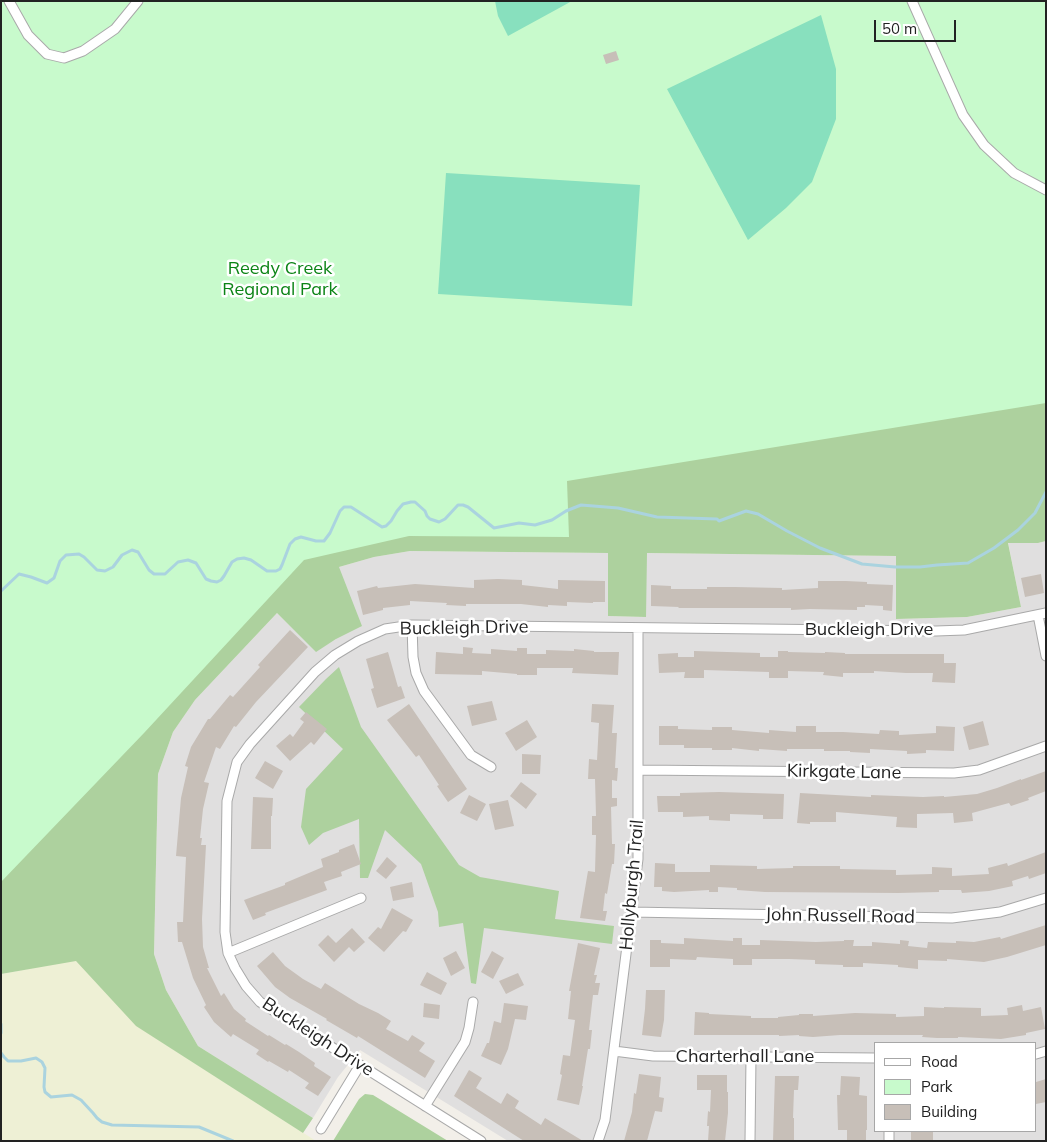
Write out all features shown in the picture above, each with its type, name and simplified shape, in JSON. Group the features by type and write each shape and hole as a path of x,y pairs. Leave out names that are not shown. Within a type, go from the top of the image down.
{"street":[{"path":"9,1 28,35 47,54 64,58 83,51 115,29 138,1"},
{"path":"912,1 963,114 984,145 1014,173 1046,190"},
{"path":"1042,614 1046,656"},
{"name":"Buckleigh Drive","path":"481,1141 260,1002 246,986 228,953 225,932 227,801 237,762 250,744 315,672 335,655 358,641 385,630 412,625 964,630 1042,614"},
{"path":"412,625 413,657 416,673 424,691 471,755 491,767"},
{"name":"Hollyburgh Trail","path":"598,1141 605,1120 638,859 638,628"},
{"name":"Kirkgate Lane","path":"639,770 954,773 979,770 1046,746"},
{"path":"228,953 361,898"},
{"name":"John Russell Road","path":"632,912 952,918 1000,912 1046,898"},
{"path":"425,1106 465,1042 473,1002"},
{"name":"Charterhall Lane","path":"614,1051 653,1056 874,1058"},
{"path":"750,1141 751,1057"},
{"path":"321,1129 360,1065"}],"shaded area":[{"path":"1046,541 1046,1141 508,1141 360,1050 338,1077 313,1118 198,1046 166,990 154,954 158,774 173,732 195,700 277,613 316,651 336,639 339,567 374,557 410,551 609,553 608,616 646,617 646,553 897,556 896,619 967,617 1021,607 1008,542 1038,543"}],"green space":[{"name":"Reedy Creek Regional Park","path":"1,1 1046,1 1046,403 567,481 569,537 409,536 304,560 144,733 1,882"},
{"path":"495,1 572,1 508,36 498,16"},
{"name":"Reedy Creek Regional Park","path":"1,12 1046,244 1046,541 1038,543 1008,543 1021,607 967,617 896,619 896,556 647,553 646,617 608,616 608,553 410,551 374,557 339,567 362,626 316,652 277,613 195,700 173,732 158,774 154,954 166,990 198,1046 313,1118 303,1133 136,1026 76,961 1,974"},
{"path":"821,15 836,69 836,119 812,182 786,208 748,240 667,89"},
{"path":"446,173 640,185 632,306 438,294"},
{"path":"339,667 361,727 459,865 480,877 559,891 555,919 614,926 612,944 484,928 476,984 471,983 463,923 439,927 438,912 421,864 385,830 368,878 360,878 359,819 323,833 309,845 301,827 306,789 343,749 299,707"},
{"path":"76,960 137,1026 316,1141 1,1141 1,974"},
{"path":"365,1094 373,1095 448,1141 333,1141 359,1099"}],"building":[{"path":"616,51 619,60 606,64 603,55"},
{"path":"1041,574 1044,593 1025,597 1021,578"},
{"path":"474,580 522,580 522,585 558,589 558,580 605,581 605,602 567,602 567,606 548,605 548,607 521,604 466,604 466,606 410,601 410,605 383,608 383,610 363,615 357,591 377,586 378,588 415,584 474,588"},
{"path":"818,581 867,582 867,584 893,585 892,611 883,610 883,606 865,605 865,607 857,607 857,610 651,606 651,585 671,586 671,589 735,587 782,588 782,590 818,588"},
{"path":"290,630 308,647 256,702 236,727 234,726 220,749 216,747 204,782 209,783 203,809 200,838 202,838 201,845 206,845 202,919 203,947 209,968 207,968 221,996 224,993 234,1009 246,1019 245,1021 268,1036 299,1052 315,1063 314,1066 331,1077 318,1096 305,1088 309,1083 289,1070 288,1072 268,1062 256,1054 259,1050 233,1034 231,1037 214,1022 204,1007 206,1005 193,978 182,942 178,942 177,922 183,922 186,857 176,856 181,798 188,767 185,766 191,747 208,719 230,695 233,697 260,667 258,665"},
{"path":"463,647 473,648 472,653 491,654 491,649 517,651 517,648 527,648 527,654 546,654 546,650 574,651 574,649 594,652 619,652 618,675 572,673 573,668 537,668 537,675 482,671 482,675 435,674 436,652 463,654"},
{"path":"694,651 760,653 760,657 778,657 778,651 845,654 944,654 944,663 956,663 955,683 932,682 933,673 874,671 874,673 843,673 843,677 823,675 824,672 788,671 788,678 769,678 769,672 704,670 704,678 684,678 685,672 659,673 658,654 678,653 678,657 694,657"},
{"path":"388,652 398,687 401,686 405,698 377,708 371,689 374,688 366,659"},
{"path":"492,701 497,720 472,726 467,706"},
{"path":"409,704 467,789 448,802 419,755 416,757 387,720"},
{"path":"592,704 614,705 612,733 617,733 615,768 618,768 617,781 612,780 612,798 617,798 617,806 611,807 612,844 615,844 614,864 612,864 607,894 605,893 603,911 607,911 605,921 580,918 588,871 595,872 596,835 592,835 592,816 596,816 595,779 588,779 589,759 597,760 599,723 591,722"},
{"path":"306,712 327,729 314,745 311,742 290,761 276,746 290,734 293,737 304,722 300,719"},
{"path":"527,720 537,737 516,751 505,733"},
{"path":"983,721 989,745 969,750 963,727"},
{"path":"659,726 678,726 678,729 712,730 712,727 732,727 732,730 769,733 769,730 796,732 796,726 816,726 816,732 879,734 880,730 899,731 899,735 936,733 936,726 955,727 954,751 926,750 926,753 907,754 907,751 870,749 870,753 824,751 824,749 787,749 787,751 759,749 759,751 732,748 732,750 712,750 712,748 684,748 684,745 659,745"},
{"path":"522,754 541,755 540,774 522,774"},
{"path":"265,761 283,771 273,789 255,778"},
{"path":"1046,771 1046,791 1028,798 1029,800 1011,806 1009,803 972,813 973,821 954,823 953,813 917,814 917,828 896,827 897,817 836,812 836,822 797,823 800,793 871,797 871,795 944,797 977,794"},
{"path":"521,782 537,794 526,809 510,796"},
{"path":"680,793 784,794 783,819 763,819 763,815 730,814 730,821 709,820 709,816 683,817 683,812 658,812 657,796 680,796"},
{"path":"469,795 486,804 477,821 460,813"},
{"path":"253,797 273,798 271,849 251,849"},
{"path":"508,800 514,826 495,830 489,804"},
{"path":"354,844 361,864 341,872 342,876 324,882 327,890 265,913 266,915 253,920 244,900 285,885 285,883 323,867 321,859"},
{"path":"1046,852 1046,873 1029,879 1028,876 1012,881 1013,886 989,891 962,893 961,890 898,893 765,892 718,887 718,892 709,892 709,890 674,892 662,891 662,887 654,887 655,863 675,864 675,872 710,872 710,865 757,866 757,869 793,868 793,866 840,866 840,869 896,870 896,875 932,874 932,867 952,868 952,876 989,874 988,868 1007,863 1008,866"},
{"path":"387,857 397,866 386,879 376,871"},
{"path":"412,882 414,897 393,901 390,887"},
{"path":"392,908 413,920 406,932 403,931 384,952 368,938 378,927 381,929"},
{"path":"1046,925 1046,945 984,962 947,959 947,961 918,960 918,969 898,967 898,965 863,963 863,967 843,967 843,965 815,964 815,960 789,959 752,959 752,965 733,965 733,959 697,957 696,960 670,959 670,967 650,967 650,940 661,940 661,943 684,944 684,938 733,941 733,938 742,938 742,945 760,945 760,940 816,942 854,940 853,946 872,946 872,942 900,944 900,940 909,941 908,946 927,948 928,942 956,943 956,941 974,942 1000,937 1001,939"},
{"path":"352,928 365,942 354,952 349,947 334,962 318,945 328,935 336,943"},
{"path":"578,943 600,948 594,975 597,975 595,983 600,983 598,995 593,995 589,1030 592,1030 590,1049 588,1049 579,1105 557,1100 562,1075 560,1074 563,1055 570,1056 575,1020 568,1019 571,991 569,991"},
{"path":"456,951 465,968 451,976 443,958"},
{"path":"492,951 504,958 493,979 481,972"},
{"path":"273,952 285,966 303,979 321,989 325,983 391,1021 386,1029 408,1041 412,1035 425,1043 419,1051 435,1061 425,1078 358,1036 357,1038 326,1020 275,987 257,966"},
{"path":"427,972 447,983 441,995 420,985"},
{"path":"518,973 524,985 506,994 499,981"},
{"path":"646,990 665,990 664,1020 661,1037 642,1035"},
{"path":"424,1003 440,1005 439,1019 423,1017"},
{"path":"504,1003 528,1006 526,1020 515,1019 508,1049 501,1065 481,1056 487,1043 489,1043 494,1021 501,1023"},
{"path":"1022,1005 1023,1011 1041,1007 1045,1029 1026,1033 1026,1035 1001,1039 937,1038 922,1037 923,1035 840,1035 813,1037 799,1035 694,1035 695,1012 751,1016 751,1018 778,1018 799,1014 813,1014 813,1016 855,1013 896,1014 896,1017 924,1016 924,1007 944,1007 981,1008 981,1016 1008,1015 1007,1008"},
{"path":"469,1070 482,1078 476,1088 501,1104 507,1093 519,1101 515,1108 541,1125 545,1118 583,1141 524,1141 454,1096"},
{"path":"639,1074 661,1077 659,1097 664,1098 662,1112 655,1111 647,1141 624,1141 632,1112"},
{"path":"697,1075 727,1075 728,1113 725,1141 708,1141 709,1126 707,1126 711,1090 697,1090"},
{"path":"775,1076 799,1076 798,1090 794,1090 794,1141 773,1141"},
{"path":"841,1076 860,1077 859,1095 867,1096 866,1141 847,1141 847,1130 838,1130 837,1095 840,1095"},
{"path":"1046,1079 1046,1102 1037,1104 1037,1082"},
{"path":"911,1132 933,1132 933,1141 911,1141"}],"waterway":[{"path":"1,591 19,574 47,583 54,578 60,561 66,555 79,554 97,570 105,571 113,567 122,555 132,550 138,552 149,570 154,574 165,574 178,562 188,560 196,563 206,579 217,582 221,580 232,562 244,558 251,560 267,571 276,571 280,569 290,544 295,539 301,537 324,541 344,507 351,507 382,527 391,521 403,504 411,502 415,502 425,511 430,519 439,522 445,519 458,505 463,505 494,528 519,523 535,525 552,520 566,511 581,505 618,508 657,517 717,519 719,521 746,511 758,514 820,548 862,564 920,567 968,563 994,548 1018,530 1035,513 1046,492"},
{"path":"1,1024 1,1033"},
{"path":"1,1053 8,1061 36,1058 42,1062 45,1068 45,1092 51,1097 72,1095 81,1100 102,1122 112,1125 199,1127 233,1141"}]}
